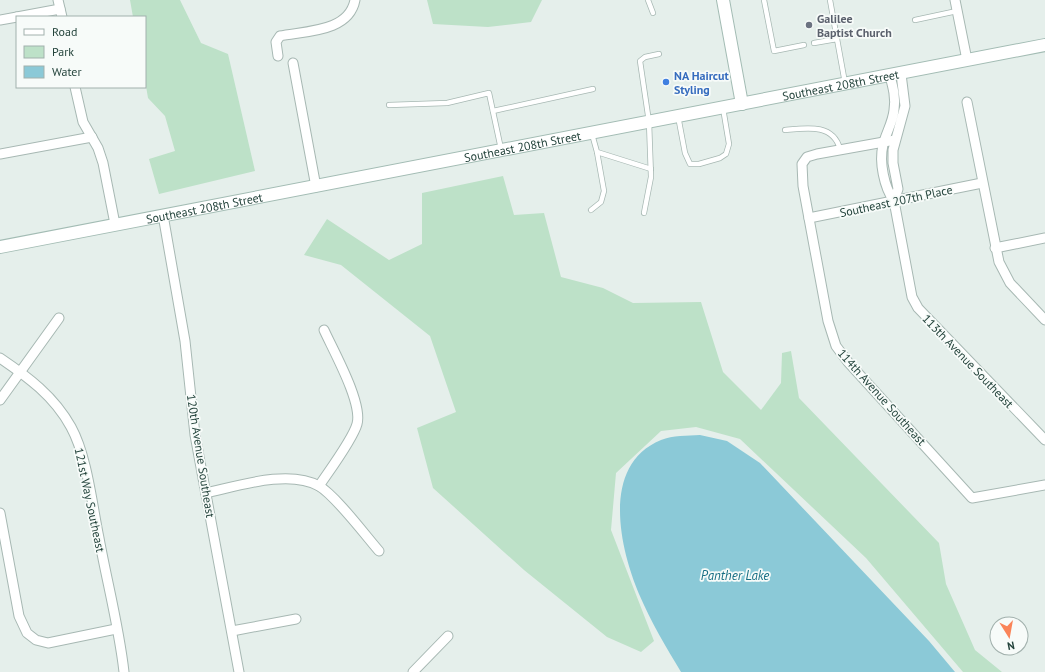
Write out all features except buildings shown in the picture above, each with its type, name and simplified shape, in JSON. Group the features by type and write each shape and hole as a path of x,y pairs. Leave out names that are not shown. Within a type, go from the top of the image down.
{"main road":[{"path":"722,0 742,104"},
{"name":"Southeast 208th Street","path":"0,247 1045,45"}],"street":[{"path":"278,56 276,42 280,36 336,25 344,20 351,12 356,0"},
{"path":"955,0 967,60"},
{"path":"22,16 60,9"},
{"path":"0,20 16,17"},
{"path":"293,63 316,187"},
{"name":"113th Avenue Southeast","path":"894,201 898,189 892,158 895,140 905,106 896,75"},
{"name":"113th Avenue Southeast","path":"896,75 894,107 884,141 882,156 888,193 894,201 912,297 918,308 1045,440"},
{"path":"75,88 83,122 92,137 103,163 115,224"},
{"path":"967,102 995,248 1006,278 1045,320"},
{"path":"0,154 92,137"},
{"path":"840,149 895,140"},
{"name":"114th Avenue Southeast","path":"840,149 812,155 803,162 802,178 828,321 840,351 972,498 1045,485"},
{"name":"Southeast 207th Place","path":"809,218 982,183"},
{"name":"120th Avenue Southeast","path":"163,215 185,341 192,413 239,672"},
{"path":"995,248 1045,238"},
{"path":"0,400 59,318"},
{"path":"319,486 355,430 359,416 354,398 324,330"},
{"name":"121st Way Southeast","path":"0,358 21,372 54,401 71,427 80,447 124,672"},
{"path":"206,493 278,479 304,482 319,486 332,497 379,551"},
{"path":"0,513 21,623 27,633 42,643 116,630"},
{"path":"232,631 296,619"},
{"path":"413,672 448,636"}],"lane":[{"path":"648,0 653,13"},
{"path":"764,0 774,51 804,45"},
{"path":"830,0 846,84"},
{"path":"915,20 957,11"},
{"path":"814,43 837,39"},
{"path":"644,213 651,178 650,122 640,61 645,57 659,54"},
{"path":"493,111 593,90"},
{"path":"389,106 447,103 489,93 502,151"},
{"path":"678,116 685,153 690,164 699,164 720,158 726,154 729,144 722,108"},
{"path":"785,130 820,128 833,136 840,149"},
{"path":"591,210 601,202 604,191 592,133"},
{"path":"596,152 651,169"}],"green space":[{"path":"130,0 180,0 201,43 228,54 255,171 159,194 149,159 175,151 165,116 148,98 146,86 146,16 133,16"},
{"path":"427,0 542,0 531,22 488,27 433,24"},
{"path":"503,176 514,215 544,213 561,277 603,288 633,303 701,302 723,372 761,410 781,383 782,353 791,351 799,398 939,543 946,584 975,650 1002,672 963,672 866,558 740,439 696,427 661,431 616,473 611,530 654,641 641,652 607,637 524,570 433,488 417,428 456,412 430,336 341,265 304,255 327,219 389,260 422,244 422,193"}],"water":[{"name":"Panther Lake","path":"700,435 727,441 760,463 929,641 955,672 681,672 664,644 639,594 626,554 620,510 622,488 629,468 642,452 666,438 675,436"}],"place":[{"name":"Galilee Baptist Church","path":"809,25"},
{"name":"NA Haircut Styling","path":"666,82"}]}
